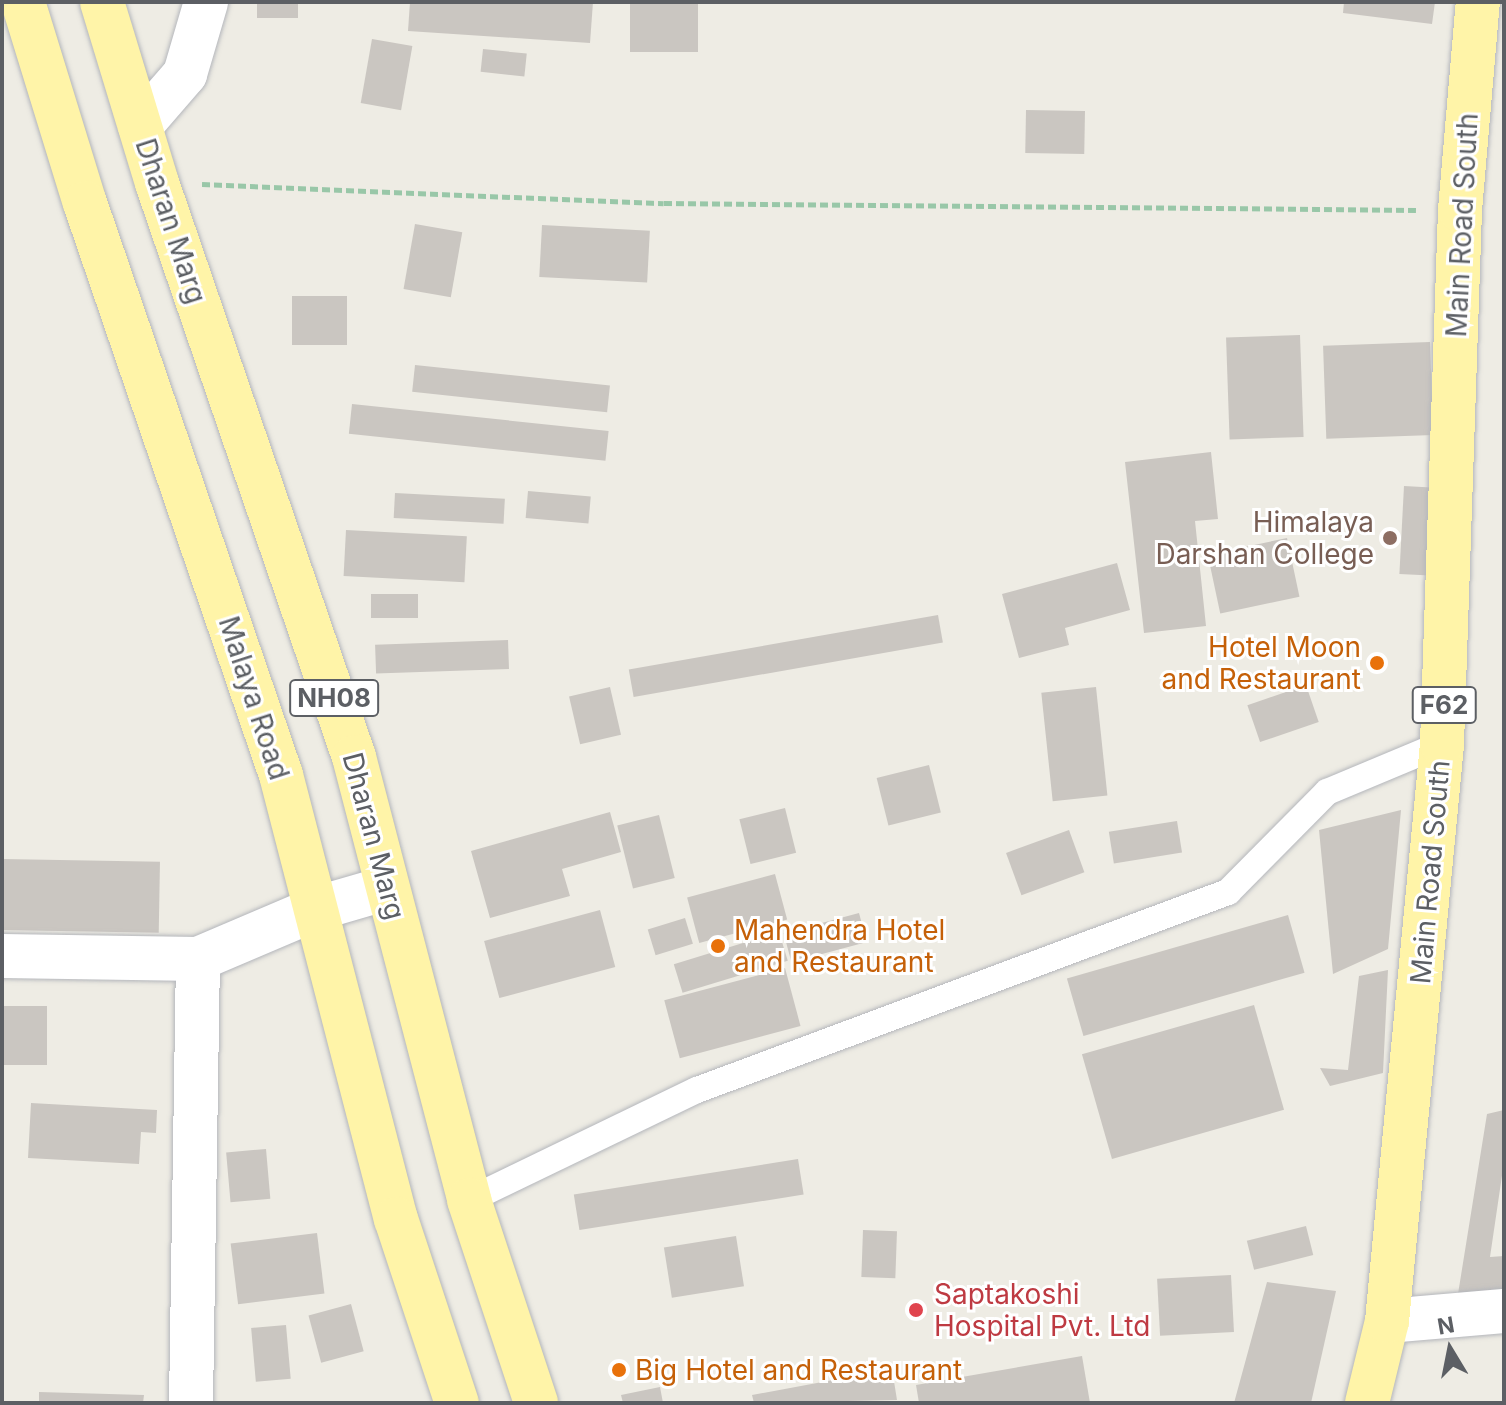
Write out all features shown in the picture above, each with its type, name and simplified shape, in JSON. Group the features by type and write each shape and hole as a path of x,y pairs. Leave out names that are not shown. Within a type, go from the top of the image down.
{"main road":[{"name":"Malaya Road","path":"23,2 85,203 281,775 396,1219 457,1403"},
{"name":"Dharan Marg","path":"102,2 157,183 354,757 384,889 403,941 469,1200 536,1403"},
{"name":"Main Road South","path":"1367,1403 1387,1321 1442,744 1460,210 1478,2"}],"street":[{"path":"140,126 185,74 206,2"},
{"path":"2,956 198,959 315,909 384,889"},
{"path":"191,1403 198,959"},
{"path":"1387,1321 1504,1311"}],"lane":[{"path":"469,1200 697,1090 1228,892 1327,792 1442,744"}],"path":[{"path":"157,183 664,203 1460,210"}],"building":[{"path":"257,2 298,2 298,18 257,18"},
{"path":"410,2 593,2 590,43 408,31"},
{"path":"630,2 698,2 698,52 630,52"},
{"path":"1344,2 1435,2 1432,24 1343,13"},
{"path":"372,39 412,46 401,110 361,103"},
{"path":"483,49 527,54 524,76 481,72"},
{"path":"1026,110 1085,111 1084,154 1025,153"},
{"path":"415,224 462,232 451,297 404,289"},
{"path":"542,225 650,231 647,283 539,277"},
{"path":"292,296 347,296 347,345 292,345"},
{"path":"1300,335 1304,437 1230,440 1226,338"},
{"path":"1430,342 1433,435 1326,439 1323,346"},
{"path":"415,365 610,385 607,412 412,392"},
{"path":"352,404 609,431 605,461 349,434"},
{"path":"1211,452 1218,519 1195,521 1206,626 1144,633 1125,462"},
{"path":"1404,486 1440,488 1435,576 1399,574"},
{"path":"528,491 591,496 588,523 526,518"},
{"path":"395,493 505,499 504,524 394,518"},
{"path":"346,530 467,536 464,582 344,576"},
{"path":"1287,538 1299,597 1220,614 1208,555"},
{"path":"1117,563 1130,610 1065,628 1069,645 1019,658 1002,594"},
{"path":"371,594 418,594 418,618 371,618"},
{"path":"938,615 943,643 634,697 629,670"},
{"path":"508,640 509,669 376,674 375,645"},
{"path":"1306,685 1319,722 1260,742 1247,705"},
{"path":"610,687 621,735 580,744 569,696"},
{"path":"1096,687 1107,795 1053,801 1041,693"},
{"path":"929,765 941,813 888,826 877,778"},
{"path":"785,808 796,853 751,864 739,819"},
{"path":"1401,810 1388,949 1333,974 1319,830"},
{"path":"610,812 621,852 562,869 570,896 490,918 471,851"},
{"path":"659,815 675,878 633,888 617,825"},
{"path":"1177,821 1182,853 1114,863 1109,832"},
{"path":"1069,830 1084,872 1021,895 1006,853"},
{"path":"2,859 160,862 159,933 2,930"},
{"path":"775,874 787,919 699,943 687,898"},
{"path":"600,910 615,967 499,998 484,941"},
{"path":"859,913 867,942 791,962 784,933"},
{"path":"1288,915 1305,973 1083,1036 1067,978"},
{"path":"685,918 693,944 656,955 648,929"},
{"path":"779,932 788,961 683,993 674,964"},
{"path":"785,968 801,1026 680,1058 664,1000"},
{"path":"1388,970 1383,1073 1330,1086 1320,1068 1348,1070 1359,976"},
{"path":"1254,1005 1284,1110 1112,1159 1082,1054"},
{"path":"2,1006 47,1006 47,1065 2,1065"},
{"path":"31,1103 157,1110 156,1133 141,1132 139,1164 28,1158"},
{"path":"1504,1110 1504,1162 1490,1257 1504,1256 1504,1290 1458,1294 1487,1114"},
{"path":"266,1149 270,1199 231,1202 226,1152"},
{"path":"798,1159 804,1195 579,1230 574,1195"},
{"path":"1306,1226 1313,1255 1254,1270 1247,1241"},
{"path":"863,1230 897,1231 895,1278 861,1277"},
{"path":"317,1233 324,1294 238,1304 231,1244"},
{"path":"736,1236 744,1286 672,1298 664,1247"},
{"path":"1231,1275 1234,1332 1160,1336 1157,1279"},
{"path":"1267,1282 1336,1291 1311,1403 1234,1403"},
{"path":"351,1304 364,1351 321,1363 308,1315"},
{"path":"286,1325 291,1379 256,1382 251,1328"},
{"path":"1082,1356 1090,1403 919,1403 916,1385"},
{"path":"892,1369 897,1400 754,1403 752,1395"},
{"path":"660,1387 663,1403 623,1403 621,1395"},
{"path":"39,1392 144,1395 143,1403 39,1403"}],"place":[{"name":"Himalaya Darshan College","path":"1390,538"},
{"name":"Hotel Moon and Restaurant","path":"1377,663"},
{"name":"Mahendra Hotel and Restaurant","path":"718,946"},
{"name":"Saptakoshi Hospital Pvt. Ltd","path":"916,1310"},
{"name":"Big Hotel and Restaurant","path":"619,1370"}]}
